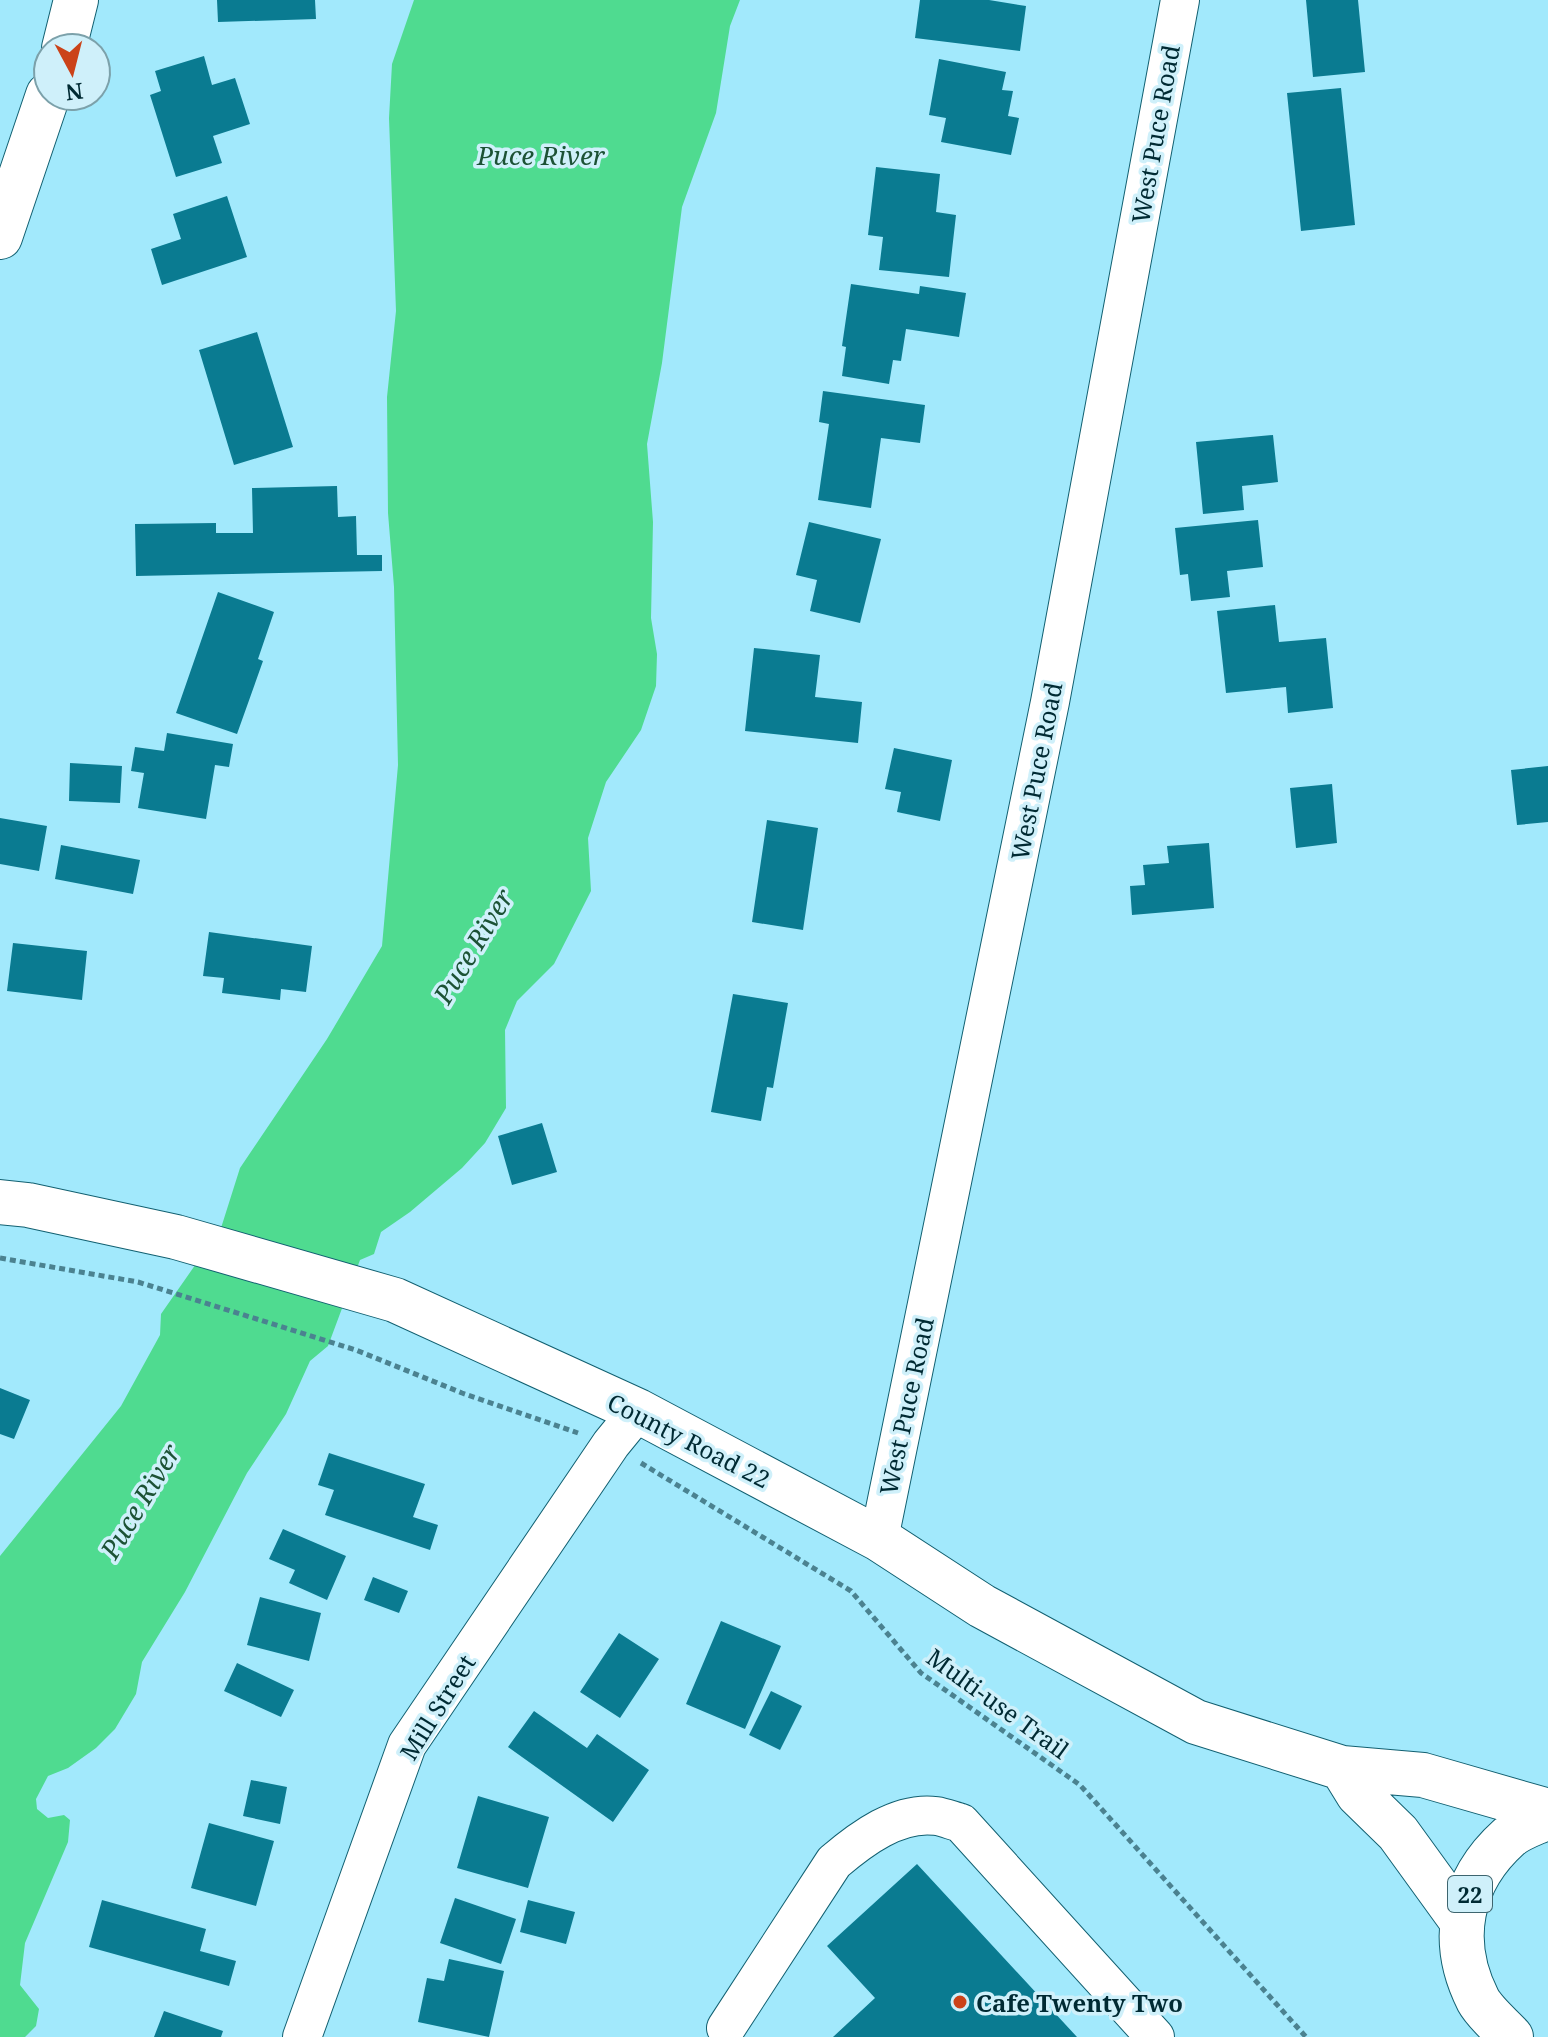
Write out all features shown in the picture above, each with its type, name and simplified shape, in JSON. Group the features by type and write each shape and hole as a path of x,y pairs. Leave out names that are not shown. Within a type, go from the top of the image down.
{"main road":[{"path":"68,32 76,0"},
{"path":"0,237 42,112"},
{"name":"County Road 22","path":"0,1202 28,1205 176,1237 395,1300 638,1411 879,1539 982,1606 1196,1722 1342,1768 1423,1775 1548,1811"},
{"name":"22","path":"1342,1768 1358,1794 1398,1833 1461,1920"},
{"name":"22","path":"1511,2037 1472,2020 1463,1963 1461,1920 1477,1872 1511,1835 1548,1817"}],"street":[{"name":"West Puce Road","path":"879,1539 1050,702 1180,0"},
{"name":"Mill Street","path":"302,2037 407,1745 611,1444 638,1411"},
{"path":"726,2028 834,1862 858,1842 892,1822 934,1815 961,1823 1155,2037"}],"path":[{"name":"Multi-use Trail","path":"0,1258 138,1282 356,1350 462,1393 611,1444 851,1591 921,1673 1080,1785 1306,2037"}],"water":[{"name":"Puce River","path":"414,0 740,0 730,26 716,113 682,207 662,363 647,444 653,522 651,618 657,654 656,686 641,730 606,782 588,838 591,891 554,964 517,1001 505,1030 506,1108 485,1143 462,1168 381,1232 374,1254 360,1260 328,1346 310,1361 286,1414 247,1473 185,1592 142,1662 136,1694 115,1729 96,1748 68,1768 48,1776 36,1799 37,1809 48,1818 64,1815 70,1820 68,1842 25,1943 20,1985 39,2009 36,2026 25,2037 0,2037 0,1556 121,1406 160,1335 161,1314 221,1228 240,1168 327,1039 382,946 398,765 394,587 388,513 387,397 396,311 389,118 392,64"}],"building":[{"path":"217,0 315,0 316,19 218,22"},
{"path":"920,0 989,0 1026,6 1020,51 915,38"},
{"path":"1306,0 1358,0 1365,72 1313,77"},
{"path":"204,56 212,85 235,78 250,124 213,136 222,163 176,177 150,95 161,91 155,71"},
{"path":"939,59 1006,72 1002,90 1013,91 1008,116 1019,118 1011,155 941,142 946,118 929,115"},
{"path":"1341,88 1355,225 1301,231 1287,93"},
{"path":"876,167 940,174 936,212 956,215 949,277 879,270 883,237 868,235"},
{"path":"227,196 247,257 162,285 151,249 181,239 173,214"},
{"path":"851,284 919,294 920,286 966,293 959,337 906,329 901,361 893,360 889,384 842,376 846,347 842,346"},
{"path":"257,332 293,447 234,465 199,350"},
{"path":"823,391 925,405 920,443 881,438 871,508 818,500 829,424 819,422"},
{"path":"1273,435 1278,482 1242,486 1244,510 1203,514 1196,442"},
{"path":"337,486 338,517 356,516 357,555 382,555 382,571 136,576 135,524 216,523 216,533 253,533 252,488"},
{"path":"1258,520 1263,567 1227,571 1230,597 1191,601 1188,574 1180,575 1175,528"},
{"path":"809,522 881,539 860,623 810,611 817,580 796,575"},
{"path":"218,592 274,612 258,659 263,661 237,734 176,713"},
{"path":"1275,605 1279,642 1326,638 1333,708 1288,713 1286,687 1226,693 1217,611"},
{"path":"754,648 820,655 815,697 862,702 858,743 745,731"},
{"path":"167,733 233,744 229,767 215,765 206,819 138,808 144,773 131,771 135,747 164,751"},
{"path":"894,748 952,760 940,821 897,812 901,792 885,789"},
{"path":"70,763 122,766 120,803 69,801"},
{"path":"1548,766 1548,822 1517,825 1511,770"},
{"path":"1332,784 1337,843 1296,848 1290,788"},
{"path":"0,818 47,826 39,871 0,864"},
{"path":"767,820 818,828 803,930 752,922"},
{"path":"1209,843 1214,908 1132,915 1130,886 1145,885 1143,865 1169,863 1167,846"},
{"path":"61,845 140,860 133,894 55,879"},
{"path":"209,932 312,946 306,992 281,989 280,1000 222,993 224,978 203,976"},
{"path":"13,943 87,951 82,1000 7,991"},
{"path":"733,994 788,1003 773,1088 767,1087 761,1121 711,1112"},
{"path":"542,1123 557,1172 512,1185 498,1136"},
{"path":"0,1388 30,1400 14,1439 0,1434"},
{"path":"329,1453 425,1484 413,1517 438,1525 430,1550 325,1515 334,1490 318,1485"},
{"path":"283,1529 346,1556 327,1600 289,1583 295,1570 269,1559"},
{"path":"373,1577 408,1591 399,1613 364,1600"},
{"path":"260,1597 321,1613 309,1661 247,1645"},
{"path":"721,1621 781,1646 745,1729 686,1704"},
{"path":"619,1633 659,1659 620,1718 580,1692"},
{"path":"237,1663 294,1690 281,1717 224,1691"},
{"path":"771,1691 802,1706 780,1750 749,1735"},
{"path":"534,1711 587,1748 597,1734 649,1770 613,1822 508,1747"},
{"path":"251,1780 287,1787 280,1824 243,1816"},
{"path":"478,1796 549,1817 528,1888 457,1868"},
{"path":"209,1823 274,1841 256,1906 191,1888"},
{"path":"917,1864 1077,2037 833,2037 875,1998 827,1946"},
{"path":"455,1898 516,1919 501,1964 440,1943"},
{"path":"102,1900 206,1929 200,1951 236,1961 229,1986 89,1947"},
{"path":"528,1900 575,1912 566,1944 520,1932"},
{"path":"449,1959 504,1971 489,2037 418,2022 427,1978 444,1981"},
{"path":"164,2011 223,2031 221,2037 154,2037"}],"place":[{"name":"Cafe Twenty Two","path":"960,2002"}]}
